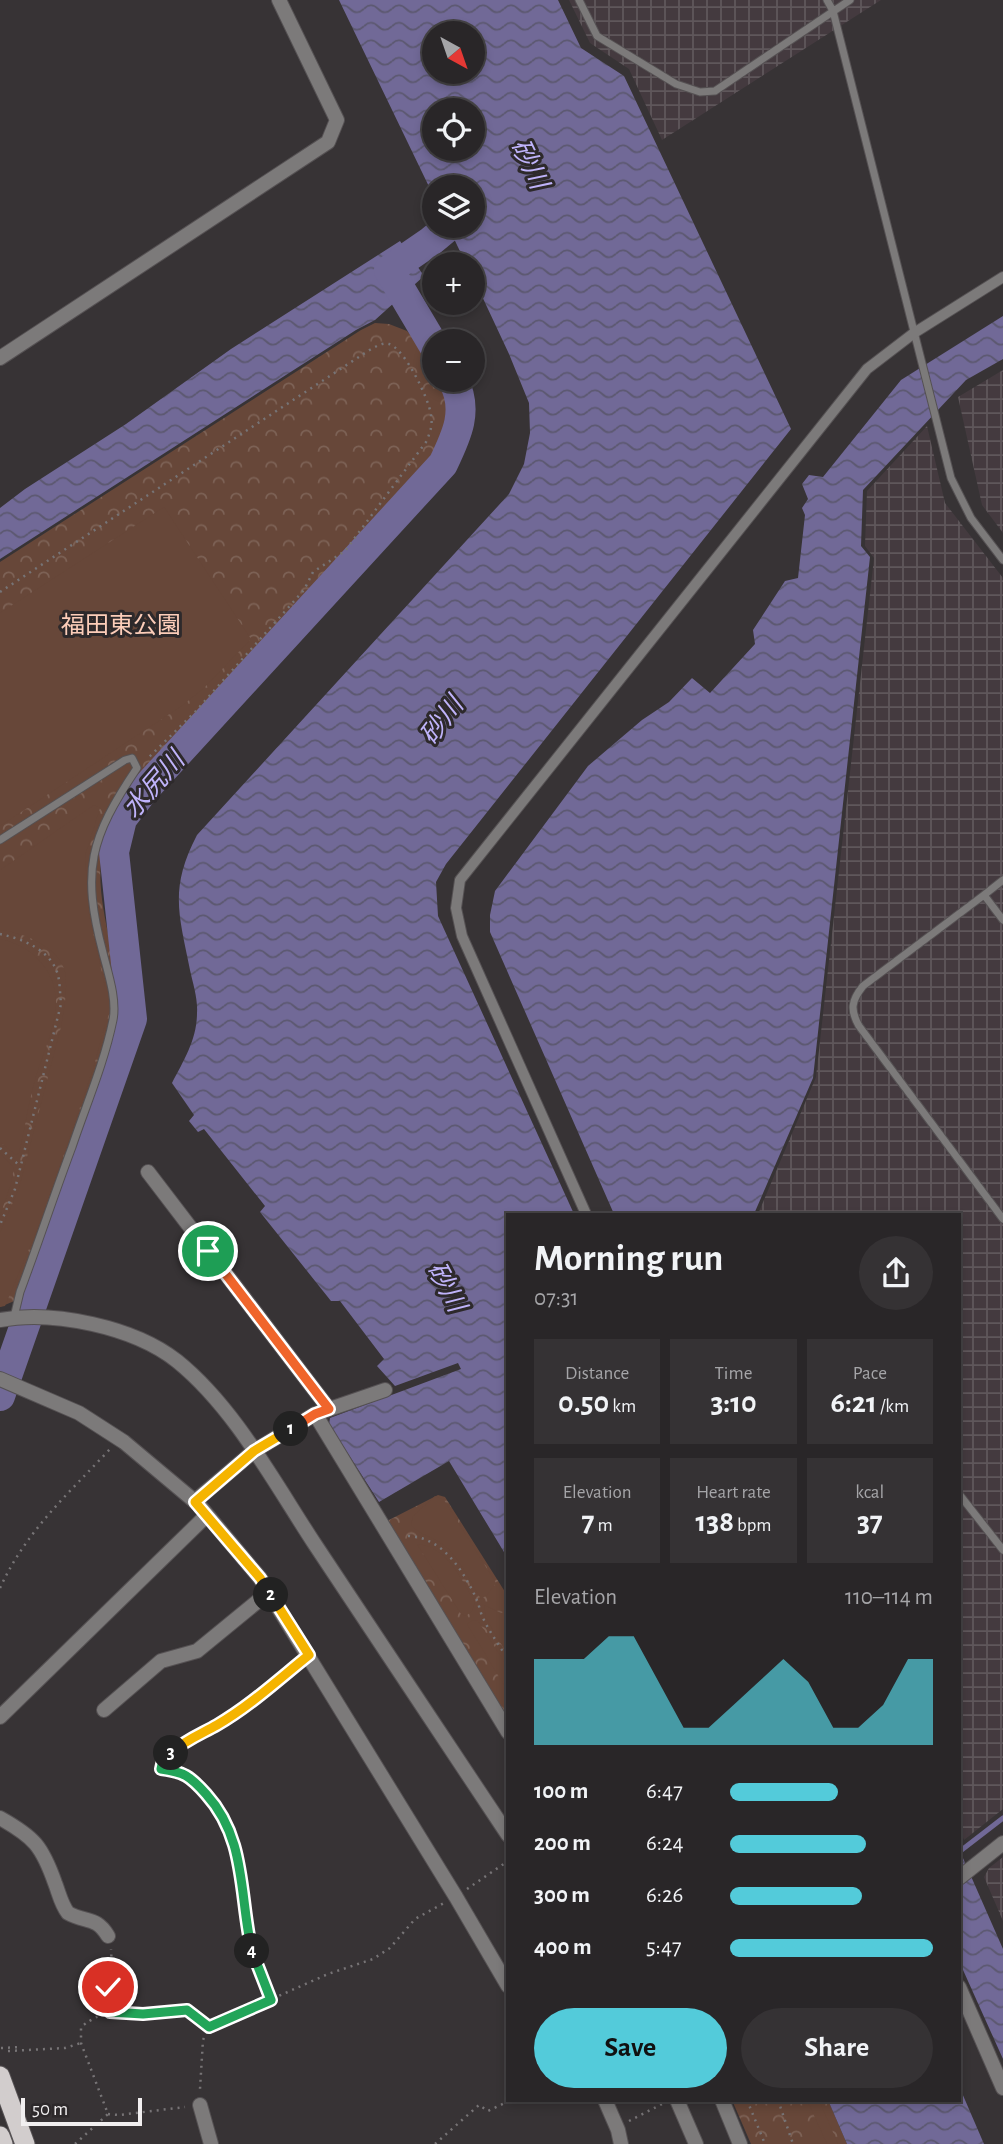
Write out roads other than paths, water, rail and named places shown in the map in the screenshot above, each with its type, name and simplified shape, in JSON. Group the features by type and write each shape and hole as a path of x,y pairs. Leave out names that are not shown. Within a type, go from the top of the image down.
{"highway":[{"path":"0,2076 25,2144"},
{"path":"0,2136 3,2144"}],"street":[{"path":"0,358 328,142 337,120 279,0"},
{"path":"586,1213 463,936 456,908 460,880 867,369 1003,277"},
{"path":"148,1172 322,1412 506,1729"},
{"path":"18,1317 106,1327 145,1342 174,1359 207,1387 254,1451 506,1832"},
{"path":"3,1381 79,1413 159,1469 195,1502 260,1578 506,1983"},
{"path":"195,1502 254,1451 322,1412 385,1390"},
{"path":"0,1717 207,1515"},
{"path":"104,1710 161,1661 197,1651 269,1592"},
{"path":"0,1818 24,1832 37,1844 47,1860 68,1913 94,1920 108,1936"},
{"path":"961,1876 1003,1843"},
{"path":"961,1992 1003,2088"},
{"path":"606,2102 621,2144"},
{"path":"678,2102 696,2144"},
{"path":"723,2102 740,2144"},
{"path":"200,2105 211,2144"}],"lane":[{"path":"579,0 597,36 676,84 700,92 715,91 850,0"},
{"path":"827,0 833,11 951,478 971,518 1003,560"},
{"path":"0,840 132,758 136,768 100,831 92,860 95,922 113,996 114,1018 100,1068 20,1292 18,1317"},
{"path":"1003,880 863,986 854,997 851,1013 1003,1219"},
{"path":"984,895 1003,920"},
{"path":"961,1497 1003,1550"}],"water":[{"name":"砂川","path":"339,0 558,0 581,48 624,76 791,429 446,864 436,882 438,916 574,1213 506,1213 506,1555 449,1461 379,1502 329,1424 330,1418 461,1369 458,1363 395,1386 377,1366 384,1359 340,1301 331,1301 260,1212 265,1206 204,1129 198,1132 189,1121 194,1115 172,1083 189,1049 196,1023 196,997 179,902 183,871 197,835 509,494 524,464 530,433 529,403 485,303 485,252 460,252 454,238 485,238 485,175 423,175"},
{"path":"400,241 422,273 422,278 375,320 0,559 0,508 126,424 231,349"},
{"path":"1003,316 1003,359 966,380 863,490 861,546 870,557 813,1078 754,1213 614,1213 490,932 495,891 588,766 642,720 669,702 692,678 710,693 755,644 753,630 785,581 798,578 805,515 802,508 808,499 802,484 809,475 823,477 901,380"},
{"path":"961,1854 1003,1949 1003,2059 961,1965"},
{"path":"961,2091 984,2144 847,2144 829,2102 961,2102"}],"waterway":[{"name":"水尻川","path":"424,329 389,270 435,238"},
{"name":"水尻川","path":"0,1396 132,1019 114,852 122,819 144,790 443,464 457,433 461,412 458,392"},
{"path":"961,1850 1003,1818"}],"park label":[{"name":"福田東公園","path":"121,626"}]}
